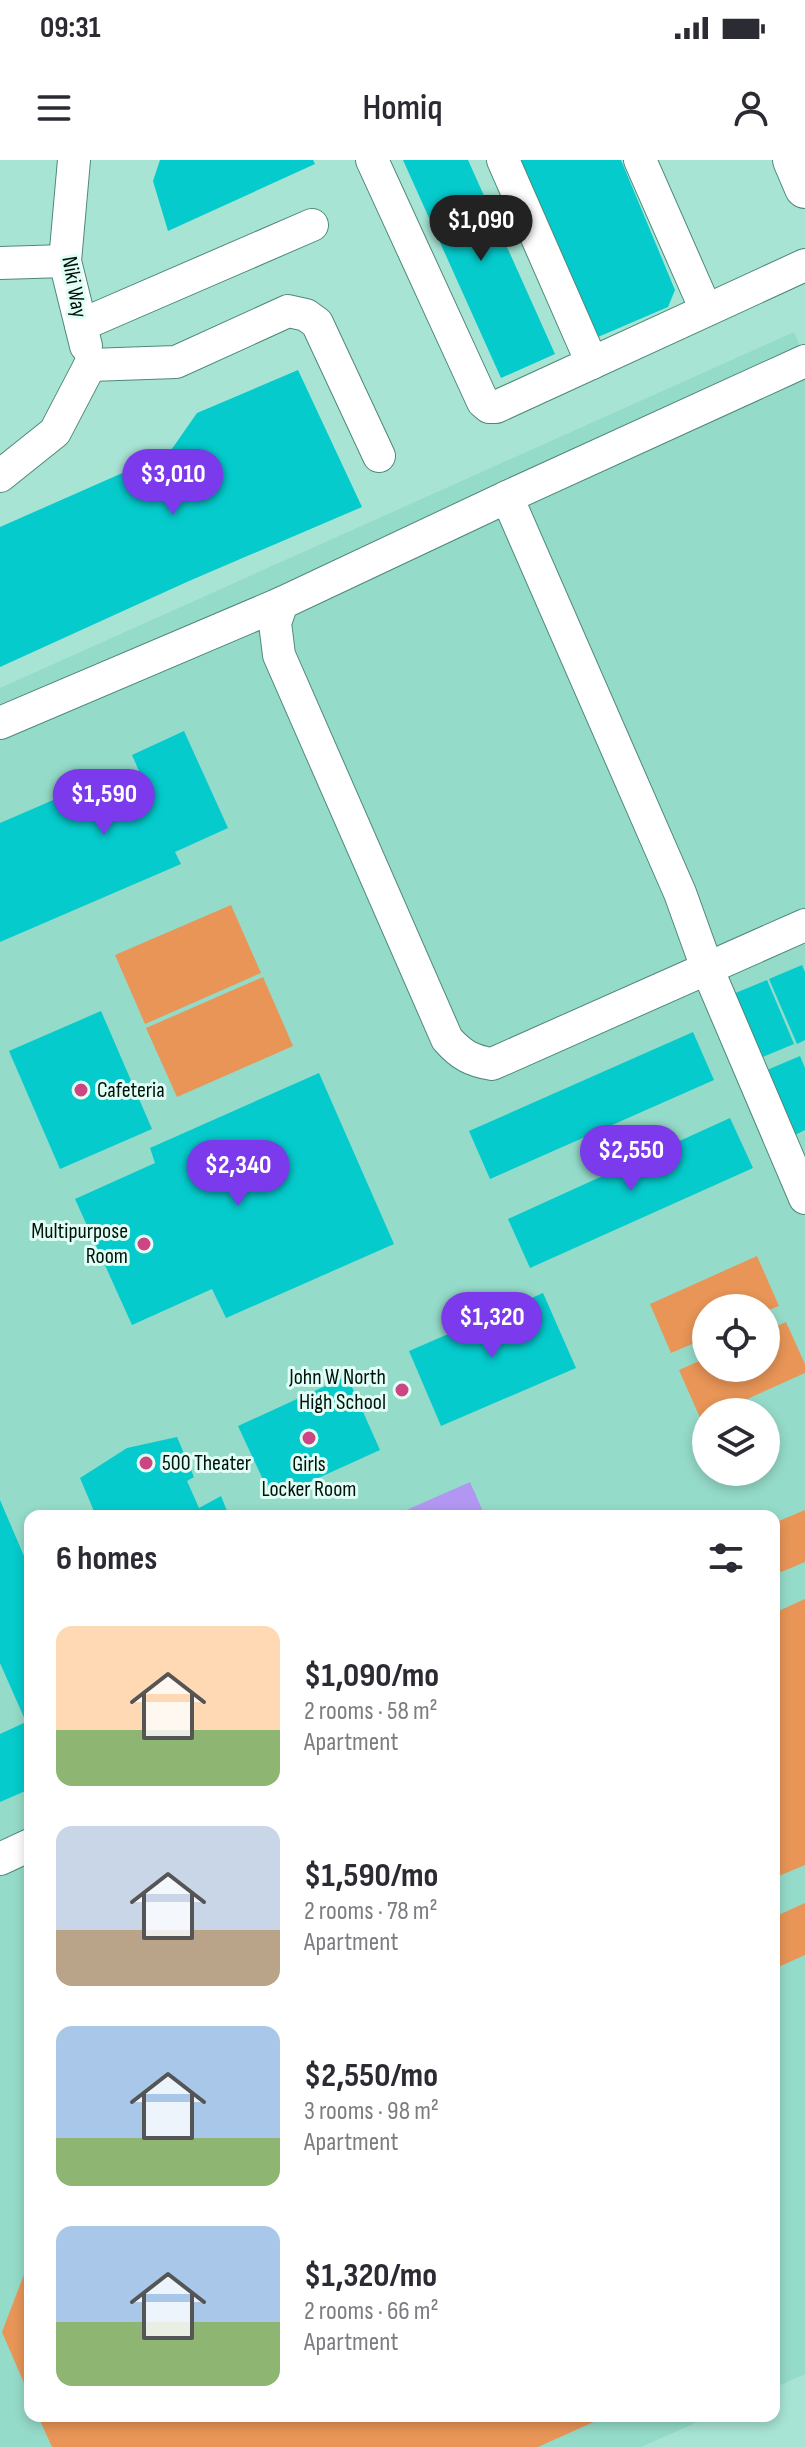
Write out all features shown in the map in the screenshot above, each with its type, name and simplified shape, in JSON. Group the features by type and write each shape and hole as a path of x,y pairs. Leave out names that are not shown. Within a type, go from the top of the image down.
{"main road":[{"path":"793,160 805,188"}],"street":[{"name":"Niki Way","path":"74,160 65,261 90,365"},
{"path":"372,160 483,402 489,407 496,407 805,265"},
{"path":"503,160 592,363"},
{"path":"640,160 706,310"},
{"path":"81,325 312,225"},
{"path":"0,263 65,261"},
{"path":"0,476 55,432 90,365 176,362 288,311 306,315 317,323 379,456"},
{"path":"0,723 282,603 805,361"},
{"path":"507,497 680,893 707,968 805,1198"},
{"path":"282,603 275,623 279,655 447,1039 458,1052 473,1061 492,1064 805,925"},
{"path":"0,1859 24,1848"}],"shaded area":[{"name":"John W North High School","path":"794,332 805,358 805,2374 780,2385 780,1510 24,1510 24,2422 697,2422 641,2447 0,2447 0,688"},
{"path":"231,905 261,973 145,1024 115,955"},
{"path":"263,977 293,1046 177,1097 146,1028"},
{"path":"757,1256 774,1294 692,1294 692,1344 671,1353 650,1304"},
{"path":"786,1322 805,1364 805,1373 749,1398 692,1400 679,1370 692,1364 692,1382 780,1382 780,1325"},
{"path":"470,1482 482,1510 407,1510"},
{"path":"805,1510 805,1562 780,1572 780,1520"},
{"path":"805,1599 805,1865 780,1875 780,1610"},
{"path":"805,1903 805,1955 780,1966 780,1914"},
{"path":"24,2275 24,2383 2,2332"},
{"path":"41,2422 594,2422 538,2447 52,2447"}],"building":[{"path":"160,160 313,160 315,164 168,231 153,181"},
{"path":"403,160 468,160 555,354 501,378"},
{"path":"521,160 621,160 675,290 668,307 598,337"},
{"path":"298,370 362,507 0,667 0,527 136,467 146,486 197,413"},
{"path":"184,731 228,828 175,852 181,864 0,942 0,823 109,776 112,782 139,771 132,755"},
{"path":"802,965 805,972 805,1040 797,1044 769,979"},
{"path":"767,980 794,1044 760,1058 733,994"},
{"name":"Cafeteria","path":"101,1011 152,1129 60,1169 9,1051"},
{"path":"693,1032 714,1080 490,1179 469,1131"},
{"path":"800,1056 805,1068 805,1130 795,1135 767,1070"},
{"path":"319,1073 394,1244 226,1318 212,1289 132,1325 75,1199 155,1163 150,1148"},
{"path":"730,1118 753,1168 530,1268 508,1219"},
{"path":"543,1293 576,1368 441,1426 409,1351"},
{"name":"Girls Locker Room","path":"347,1376 380,1450 272,1499 238,1426"},
{"name":"500 Theater","path":"177,1437 194,1477 187,1481 199,1508 221,1496 227,1510 93,1510 80,1478 127,1448"},
{"path":"0,1500 24,1556 24,1717 0,1663"},
{"path":"24,1723 24,1792 0,1802 0,1734"}],"place":[{"name":"Cafeteria","path":"81,1090"},
{"name":"Multipurpose Room","path":"144,1244"},
{"name":"John W North High School","path":"402,1390"},
{"name":"Girls Locker Room","path":"309,1438"},
{"name":"500 Theater","path":"146,1463"}]}
